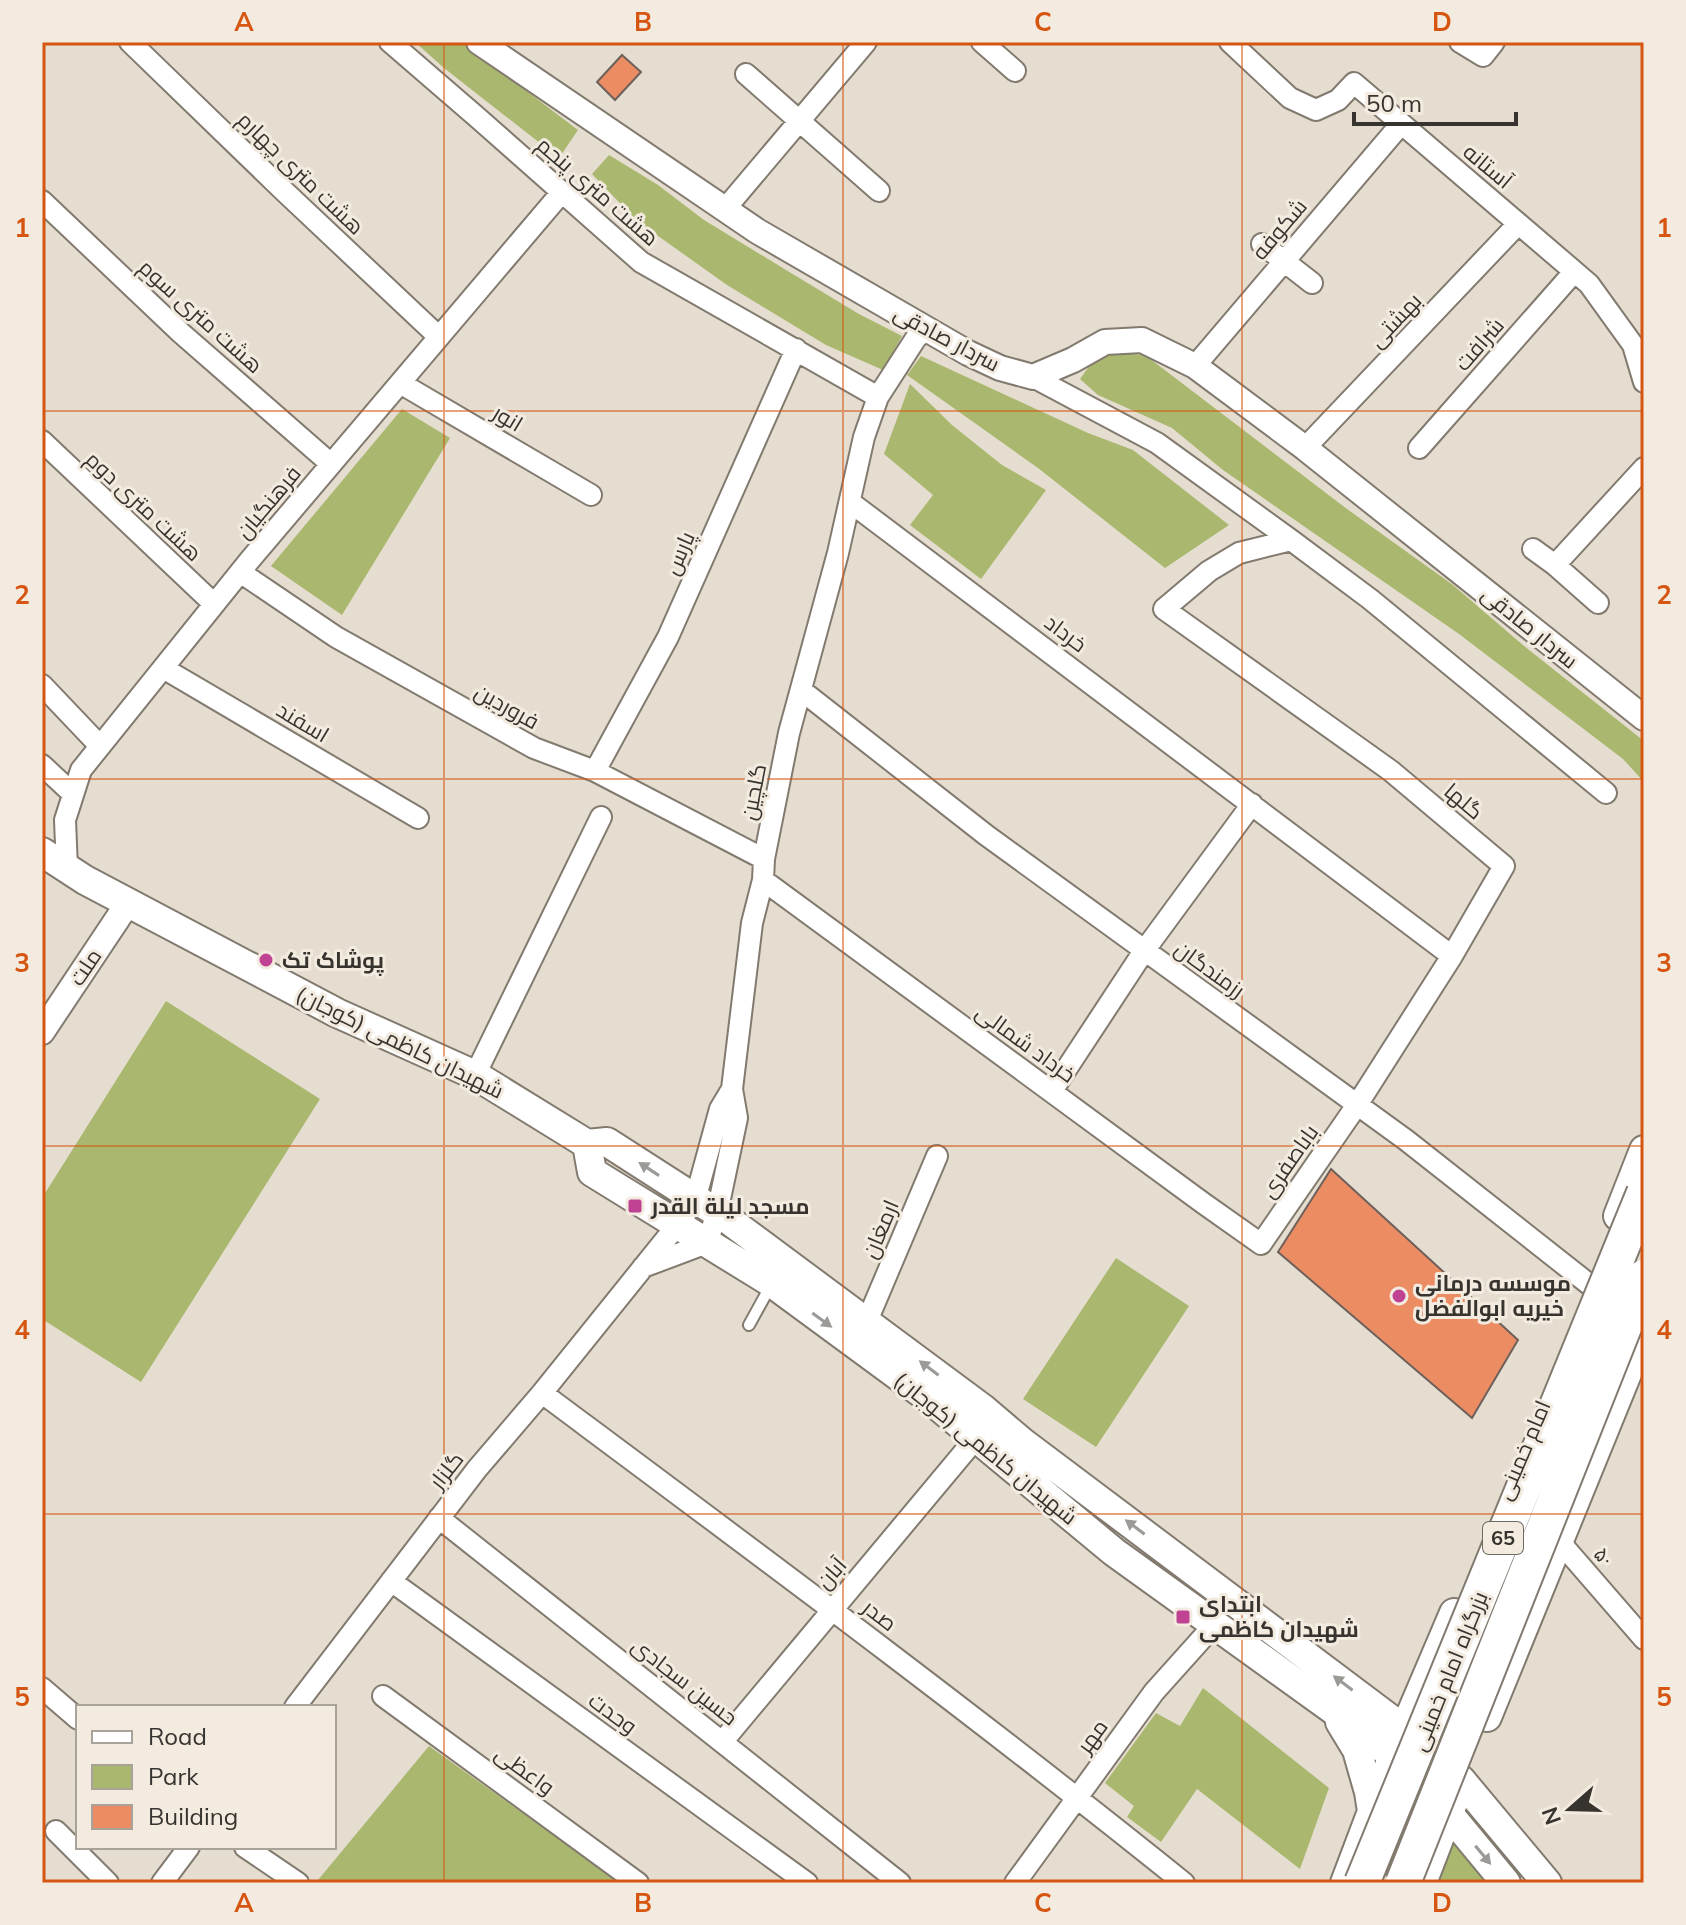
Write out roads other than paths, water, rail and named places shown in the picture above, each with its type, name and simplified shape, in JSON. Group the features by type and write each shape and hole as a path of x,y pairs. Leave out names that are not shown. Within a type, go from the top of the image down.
{"highway":[{"name":"بزرگراه امام خمینی","path":"1362,1883 1644,1193"},
{"name":"بزرگراه امام خمینی","path":"1403,1883 1644,1277"}],"main road":[{"name":"شهیدان کاظمی (کوجان)","path":"42,852 85,880 337,1013 475,1075 587,1144 607,1142 706,1207 867,1321 1022,1442 1405,1730 1461,1780 1547,1883"},
{"name":"شهیدان کاظمی (کوجان)","path":"587,1144 592,1172 772,1283 927,1397 1114,1552 1393,1756 1449,1814 1506,1883"},
{"name":"امام خمینی","path":"1345,1883 1393,1756 1557,1371 1644,1150"},
{"path":"1422,1883 1644,1332"},
{"path":"1332,1709 1357,1750 1372,1811"}],"street":[{"name":"هشت متری چهارم","path":"130,42 439,337"},
{"name":"هشت متری پنجم","path":"390,42 641,262 878,397"},
{"name":"سردار صادقی","path":"479,42 757,231 968,353 1000,368 1033,377 1105,342 1142,340 1195,366 1305,448 1644,718"},
{"path":"725,209 866,42"},
{"path":"982,42 1015,71"},
{"name":"آستانه","path":"1230,42 1290,98 1316,110 1338,100 1354,83 1589,284 1633,345 1644,382"},
{"path":"1460,42 1483,56 1494,42"},
{"path":"746,74 879,191"},
{"name":"شکوفه","path":"1195,366 1401,124"},
{"name":"فرهنگیان","path":"67,869 65,820 81,770 240,572 562,192"},
{"name":"هشت متری سوم","path":"42,201 181,333 331,464"},
{"name":"بهشتی","path":"1305,448 1518,224"},
{"path":"1262,244 1312,283"},
{"name":"شرافت","path":"1419,448 1574,272"},
{"name":"گلچین","path":"707,1243 706,1207 737,1118 732,1089 752,923 789,733 864,437 878,397 916,338 927,329"},
{"name":"پارس","path":"595,771 668,637 796,349"},
{"path":"1033,377 1157,443 1291,540 1370,599 1606,793"},
{"name":"انور","path":"400,383 591,495"},
{"name":"هشت متری دوم","path":"42,441 214,604"},
{"path":"1555,565 1644,468"},
{"name":"خرداد","path":"850,502 1452,956"},
{"name":"گلها","path":"1291,540 1239,553 1209,571 1164,609 1391,771 1504,866 1452,956 1357,1105"},
{"path":"1533,549 1598,603"},
{"name":"فروردین","path":"240,572 336,637 534,748 595,771 763,870"},
{"name":"اسفند","path":"163,668 418,818"},
{"path":"42,685 100,746"},
{"name":"رزمندگان","path":"801,690 986,835 1406,1140 1590,1285"},
{"path":"42,765 73,794"},
{"path":"1052,1091 1144,951 1252,804"},
{"path":"475,1075 601,817"},
{"name":"خرداد شمالی","path":"763,870 1052,1091 1261,1244"},
{"name":"ملت","path":"42,1032 128,903"},
{"name":"باباصفری","path":"1261,1244 1357,1105"},
{"name":"ارمغان","path":"867,1321 937,1156"},
{"name":"گلزار","path":"297,1705 477,1469 678,1224 706,1207"},
{"path":"643,1267 707,1243"},
{"name":"صدر","path":"542,1393 832,1609 1184,1883"},
{"name":"آبان","path":"723,1741 976,1438"},
{"name":"حسین سجادی","path":"439,1518 900,1883"},
{"name":"۵۰","path":"1559,1541 1644,1639"},
{"name":"وحدت","path":"391,1581 807,1883"},
{"name":"مهر","path":"1015,1883 1154,1692 1215,1624"},
{"path":"43,1690 76,1717"},
{"name":"واعظی","path":"383,1696 638,1883"},
{"path":"56,1831 108,1883"},
{"path":"162,1883 188,1849"},
{"path":"248,1849 298,1883"}],"lane":[{"path":"749,1325 772,1283"}],"place":[{"name":"پوشاک تک","path":"266,960"},
{"name":"مسجد لیلة القدر","path":"635,1206"},
{"name":"موسسه درمانی خیریه ابوالفضل","path":"1399,1296"},
{"name":"ابتدای شهیدان کاظمی","path":"1183,1617"}]}
